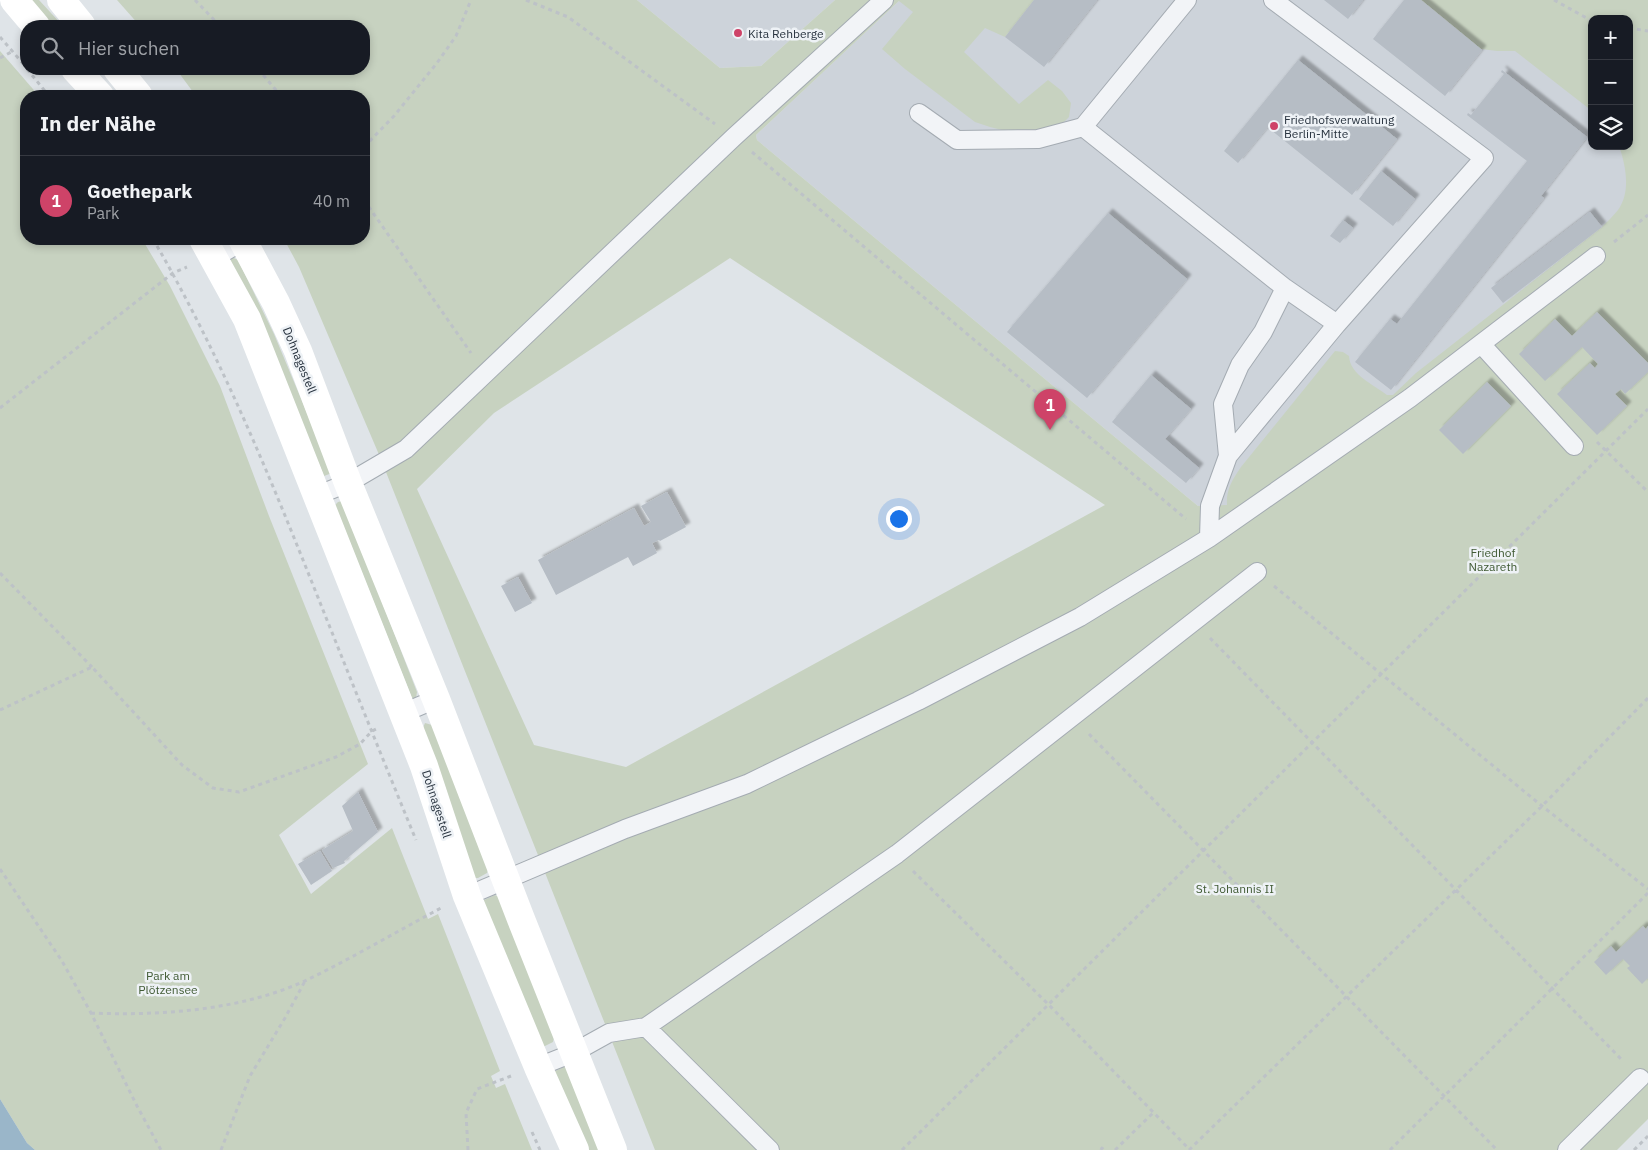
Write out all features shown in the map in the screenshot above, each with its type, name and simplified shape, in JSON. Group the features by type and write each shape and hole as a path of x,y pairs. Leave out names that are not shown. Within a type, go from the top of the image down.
{"street":[{"path":"14,0 31,20"},
{"path":"61,0 77,20"},
{"path":"81,75 94,90"},
{"path":"122,75 134,90"},
{"name":"Dohnagestell","path":"245,245 276,302 298,351 348,483 436,700 573,1053 613,1150"},
{"name":"Dohnagestell","path":"208,248 247,319 424,766 468,896 538,1067 575,1150"}],"lane":[{"path":"318,496 348,483 406,449 734,137 884,0"},
{"path":"919,113 957,140 1038,139 1083,126 1187,0"},
{"path":"1209,538 1210,506 1228,456 1337,324 1484,158 1274,0"},
{"path":"1083,126 1285,288 1337,324"},
{"name":"Dohnagestell","path":"208,248 221,245"},
{"path":"468,896 625,829 756,780 918,701 1080,617 1209,538 1410,398 1596,256"},
{"path":"1228,456 1222,404 1240,364 1263,332 1285,288"},
{"path":"1481,344 1574,446"},
{"path":"538,1067 573,1053 608,1033 646,1026 897,854 1257,572"},
{"path":"403,713 436,700"},
{"path":"646,1026 770,1150"},
{"path":"1567,1150 1640,1078"}],"path":[{"path":"195,0 214,20"},
{"path":"370,141 394,116 437,63 456,36 471,0"},
{"path":"526,0 568,17 734,137 1209,538"},
{"path":"1554,0 1588,19"},
{"path":"1633,29 1648,31"},
{"path":"0,37 20,60"},
{"path":"0,58 13,51"},
{"path":"32,75 44,90"},
{"path":"263,75 276,90"},
{"path":"370,209 486,374"},
{"path":"1596,256 1648,215"},
{"path":"157,245 173,272 230,385 283,511 416,842"},
{"path":"0,408 104,324 165,279"},
{"path":"902,1150 1648,409"},
{"path":"1574,446 1587,432 1648,492"},
{"path":"1257,572 1542,806 1648,889"},
{"path":"0,573 92,667 182,765 213,788 240,792 336,757 360,744 372,731 403,713"},
{"path":"1194,621 1456,888 1552,990 1640,1078"},
{"path":"0,710 92,667"},
{"path":"897,854 1049,1005 1190,1150 1346,995 1542,806 1648,698"},
{"path":"1073,717 1346,995 1443,1097 1497,1150"},
{"path":"0,869 62,961 91,1013 161,1150"},
{"path":"1390,1150 1648,893"},
{"path":"91,1013 185,1012 251,1000 306,980 412,923"},
{"path":"221,1150 250,1076 306,980"},
{"path":"468,1150 466,1113 477,1089 538,1067"},
{"path":"1115,1150 1154,1112"},
{"path":"1634,1150 1648,1136"}],"shaded area":[{"name":"Kita Rehberge","path":"637,0 835,0 761,66 720,68"},
{"path":"900,0 1470,0 1588,95 1588,150 1630,150 1647,203 1500,318 1232,513 1210,506 1198,506 757,140 756,135"}],"green space":[{"path":"28,0 39,0 57,20 44,20"},
{"path":"117,0 637,0 720,68 761,66 835,0 1034,0 1005,37 985,28 964,52 1019,104 1048,80 1062,91 1071,103 1069,117 1059,127 1050,132 1010,132 975,122 905,69 882,49 913,12 899,1 756,135 757,140 1198,506 1227,505 1230,485 1241,467 1335,351 1343,352 1349,356 1353,369 1363,378 1387,395 1393,395 1416,373 1602,227 1622,203 1625,195 1626,179 1620,150 1633,150 1633,15 1588,15 1588,108 1515,51 1481,49 1421,0 1648,0 1648,1119 1617,1150 655,1150 380,457 299,267 287,245 370,245 370,90 192,90 180,75 370,75 370,20 135,20","holes":["730,258 1105,505 626,767 534,745 417,489 494,413"]},
{"name":"Park am Plötzensee","path":"0,51 34,90 20,90 20,245 146,245 170,286 220,386 269,516 368,764 279,835 311,894 392,828 428,919 438,914 500,1071 491,1076 496,1088 505,1084 532,1150 35,1150 27,1143 0,1099"},
{"path":"232,257 238,260 274,334 332,473 324,476 266,338 230,261"},
{"path":"342,501 417,692 416,698 412,698 335,505"},
{"path":"425,723 432,725 488,870 487,873 478,878 475,878 423,728"},
{"path":"495,895 499,897 554,1038 553,1042 543,1047 483,904 484,900"},
{"path":"566,1066 600,1150 586,1150 553,1074 555,1071"}],"water":[{"path":"0,1099 27,1143 35,1150 0,1150"}],"building":[{"path":"1034,0 1097,0 1044,67 1005,37"},
{"path":"1324,0 1363,0 1348,19"},
{"path":"1404,0 1421,0 1482,50 1445,96 1373,39"},
{"path":"1298,60 1397,139 1352,195 1271,130 1276,124 1272,122 1238,163 1224,151"},
{"path":"1502,70 1587,137 1541,196 1544,198 1391,390 1355,362 1390,319 1397,324 1527,161 1467,115 1468,113 1471,115 1504,74 1501,72"},
{"path":"1381,171 1415,199 1393,226 1359,199"},
{"path":"1590,212 1602,227 1503,303 1491,288"},
{"path":"1108,213 1187,279 1087,398 1007,332"},
{"path":"1343,220 1353,228 1340,243 1330,236"},
{"path":"1597,312 1648,363 1648,372 1625,394 1621,389 1615,394 1627,406 1597,435 1557,394 1590,363 1595,368 1598,364 1582,347 1545,381 1519,354 1555,319 1572,336"},
{"path":"1151,375 1191,409 1165,439 1199,468 1186,483 1112,422"},
{"path":"1487,382 1511,406 1463,454 1439,430"},
{"path":"667,492 686,527 660,541 652,543 657,553 633,566 628,557 556,595 538,560 634,508 644,526 651,522 641,506"},
{"path":"518,577 532,603 515,612 501,586"},
{"path":"358,792 378,832 344,861 345,863 333,868 322,850 353,831 342,806"},
{"path":"320,851 332,871 311,885 298,864"},
{"path":"1643,926 1646,929 1648,926 1648,978 1642,984 1627,968 1630,966 1623,959 1606,975 1594,962 1611,946 1616,952"}],"place":[{"name":"Kita Rehberge","path":"738,33"},
{"name":"Friedhofsverwaltung Berlin-Mitte","path":"1274,126"},
{"name":"Goethepark","path":"1050,430"}],"park label":[{"name":"Friedhof Nazareth","path":"1493,559"},
{"name":"St. Johannis II","path":"1235,888"}]}
